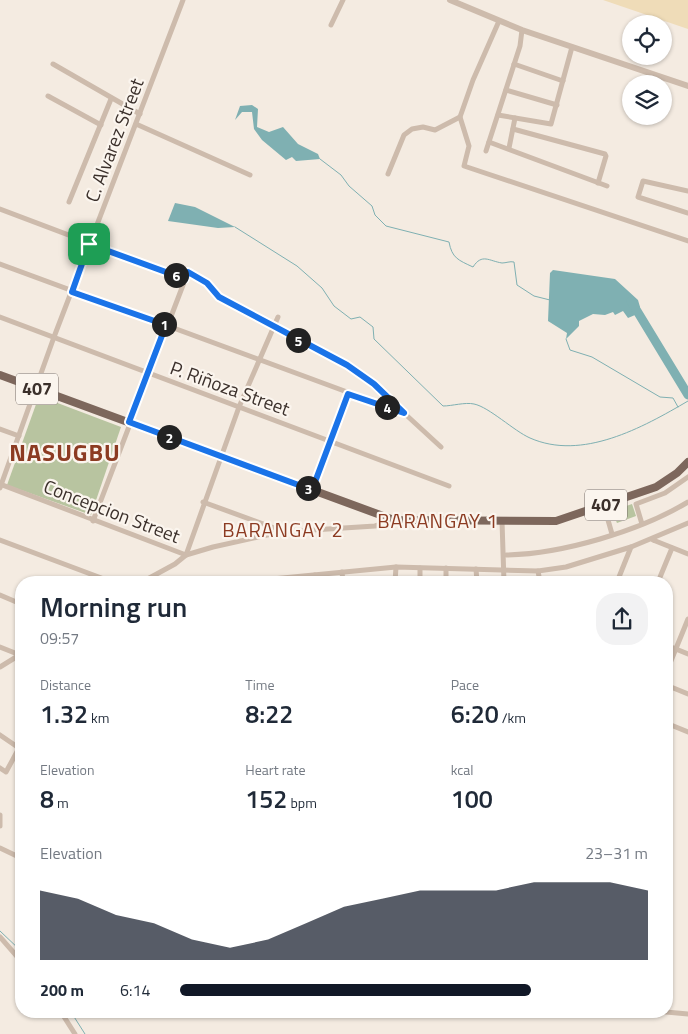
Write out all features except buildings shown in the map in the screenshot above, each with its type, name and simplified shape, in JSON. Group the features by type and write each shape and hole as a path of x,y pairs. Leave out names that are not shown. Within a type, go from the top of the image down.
{"main road":[{"name":"407","path":"0,375 394,520 556,521 656,487 677,473 688,462"}],"street":[{"name":"C. Alvarez Street","path":"0,485 89,244 183,0"},
{"path":"331,25 343,0"},
{"path":"450,0 522,30 688,86"},
{"path":"499,21 473,80 460,117 469,146 464,166 687,238"},
{"path":"486,151 514,64 522,30"},
{"path":"498,115 551,124 572,47"},
{"path":"52,64 140,114"},
{"path":"514,64 563,81"},
{"path":"506,90 557,105"},
{"path":"48,96 101,125"},
{"path":"68,202 111,98"},
{"path":"388,174 404,135 412,129 423,127 435,130 460,117"},
{"path":"509,148 515,118"},
{"path":"136,124 250,175"},
{"path":"513,129 605,154 598,183"},
{"path":"489,142 607,186"},
{"path":"688,191 643,181 638,197 688,213"},
{"path":"0,209 185,279"},
{"path":"0,264 348,394 404,413"},
{"path":"93,520 147,374 188,272 207,283 219,297 362,375 441,446"},
{"path":"186,555 220,456 258,359 278,316"},
{"name":"P. Riñoza Street","path":"0,317 147,374 449,486"},
{"path":"312,490 348,394"},
{"path":"0,429 19,436"},
{"path":"642,524 636,504 665,494 688,477"},
{"name":"Concepcion Street","path":"0,485 186,555"},
{"path":"203,502 281,532"},
{"path":"506,555 564,549 669,514 688,502"},
{"path":"604,506 612,534"},
{"path":"153,576 175,564 186,555 213,546 281,532 375,526 394,520"},
{"path":"502,522 504,576"},
{"path":"310,576 396,567 538,571 566,567 631,547 652,540 688,523"},
{"path":"0,540 96,576"},
{"path":"652,540 688,554"},
{"path":"619,576 631,547"},
{"path":"660,576 672,548"},
{"path":"395,576 396,567"},
{"path":"420,568 420,576"},
{"path":"446,568 446,576"},
{"path":"476,569 477,576"},
{"path":"538,571 539,576"},
{"path":"342,572 342,576"},
{"path":"0,595 15,601"},
{"path":"673,656 688,619"},
{"path":"0,647 15,652"},
{"path":"673,648 688,654"},
{"path":"0,667 15,658"},
{"path":"673,688 688,694"},
{"path":"673,726 688,732"},
{"path":"0,735 15,745"},
{"path":"0,768 6,772 15,755"},
{"path":"0,815 0,826"},
{"path":"0,848 15,855"},
{"path":"0,937 15,954"},
{"path":"673,1013 688,1014"},
{"path":"65,1018 75,1034"}],"green space":[{"path":"39,396 121,427 91,515 7,485"},
{"path":"632,504 636,516 617,523 612,511"}],"sand":[{"path":"603,0 688,0 688,29 672,24 672,15 647,15"}],"water":[{"path":"252,105 258,109 257,127 269,132 283,127 298,144 318,154 320,159 296,161 292,157 286,160 262,140 254,129 252,112 242,112 235,120 240,106"},
{"path":"175,203 195,207 235,227 218,228 168,221"},
{"path":"553,270 615,279 638,300 640,307 635,315 628,318 623,311 615,315 613,312 605,315 593,314 579,321 579,326 566,339 567,333 548,321 550,273"}],"waterway":[{"path":"320,159 341,175 349,186 372,206 375,215 386,226 449,242 456,258 473,267 479,260 483,259 502,263 514,262 517,285 534,296 550,300"},
{"path":"235,227 297,266 322,288 334,306 351,319 360,317 373,327 374,339 443,406 474,404 487,410 530,438 550,444 570,446 591,444 632,431 688,401"},
{"path":"631,301 688,395"},
{"path":"566,339 570,350 592,357 660,397 673,398 678,407"},
{"path":"0,931 15,945"},
{"path":"75,1018 85,1034"}],"district":[{"name":"NASUGBU","path":"65,453"},
{"name":"BARANGAY 1","path":"438,521"},
{"name":"BARANGAY 2","path":"283,530"}],"route":[{"path":"89,244 185,279 188,272 207,283 219,297 347,365 374,384 404,413 348,394 312,490 129,422 166,325 72,292 89,244"}]}
